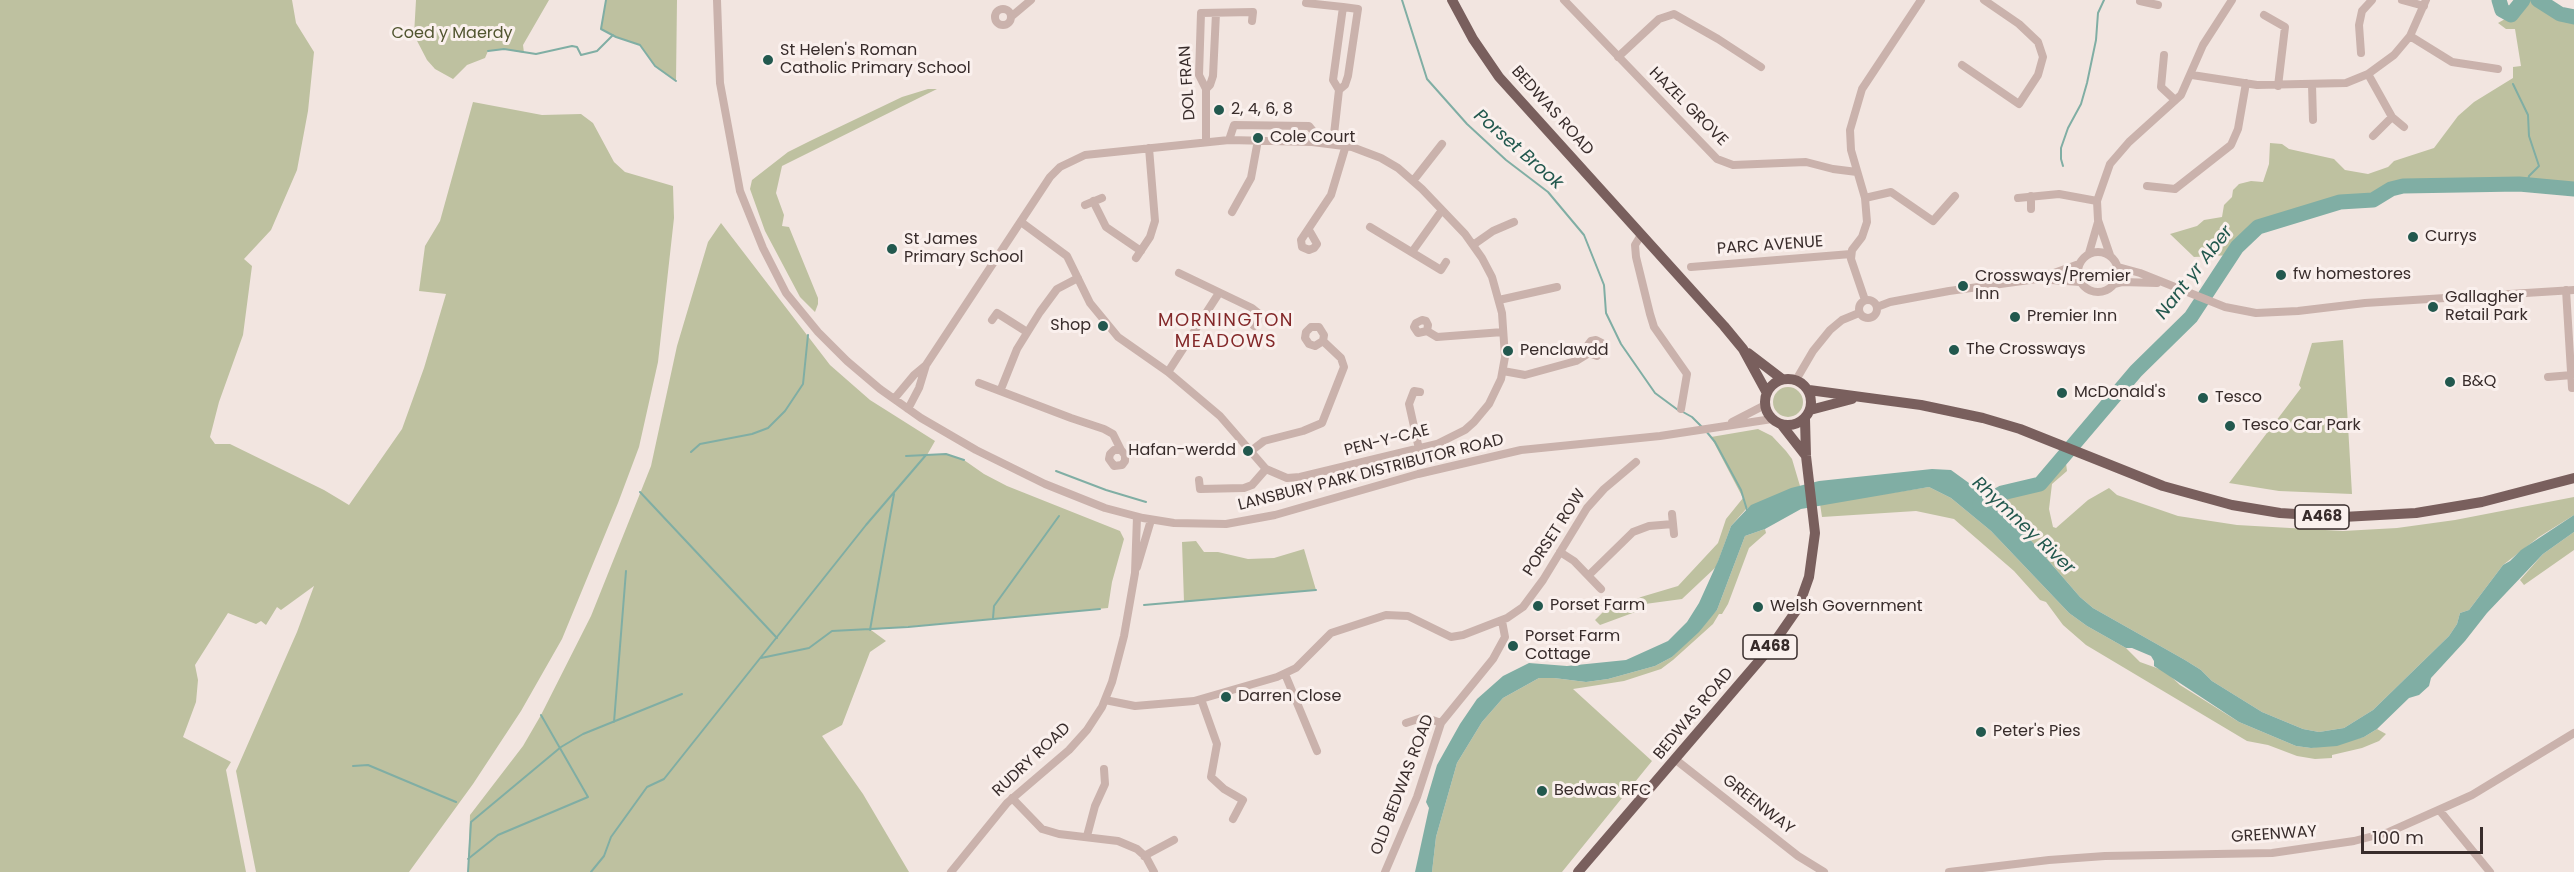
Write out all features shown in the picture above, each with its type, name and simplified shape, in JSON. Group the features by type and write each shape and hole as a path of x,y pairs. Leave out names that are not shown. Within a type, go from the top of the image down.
{"main road":[{"name":"BEDWAS ROAD","path":"1452,0 1473,39 1499,77 1743,349"},
{"path":"1743,349 1782,380"},
{"path":"1743,349 1766,399"},
{"path":"1766,399 1775,382 1782,380 1796,380 1809,390"},
{"name":"A468","path":"1808,415 1811,397 1809,390 1838,393 1855,398 1921,405 1983,418 2195,496 2243,507 2306,516 2377,517 2447,509 2510,496 2574,478"},
{"name":"A468","path":"1766,399 1776,422 1793,425 1808,415 1855,398"},
{"name":"BEDWAS ROAD","path":"1578,872 1771,647 1798,608 1812,566 1814,512 1806,456 1808,415"},
{"name":"BEDWAS ROAD","path":"1776,422 1806,456"}],"street":[{"name":"LANSBURY PARK DISTRIBUTOR ROAD","path":"717,0 720,83 726,126 740,191 763,248 786,293 818,332 855,368 894,399 974,449 1045,484 1105,508 1151,520 1202,525 1250,520 1476,459 1521,450 1776,422"},
{"path":"1012,16 1030,0"},
{"name":"HAZEL GROVE","path":"1564,0 1717,159 1733,165 1806,162 1841,171 1857,172"},
{"path":"1865,300 1851,254 1865,230 1865,198 1851,150 1850,130 1862,89 1921,0"},
{"path":"1962,65 2019,104 2038,75 2043,57 2038,42 2019,24 1984,0"},
{"path":"2232,0 2203,45 2192,75 2175,100 2110,164 2097,201 2098,220 2110,255 2118,267 2236,310 2268,314 2365,303 2570,290 2572,388"},
{"path":"2361,53 2359,25 2362,11 2372,0"},
{"path":"2192,75 2246,84 2278,86 2346,82 2368,74 2394,55 2410,36 2425,3 2402,0"},
{"path":"2140,1 2153,3"},
{"path":"1306,3 1358,9 1348,76 1345,85 1339,90"},
{"path":"1333,143 1339,90 1333,80 1343,7"},
{"path":"1206,89 1213,76 1216,13 1253,12 1252,21"},
{"name":"DOL FRAN","path":"1206,141 1206,89 1199,75 1201,13 1216,13"},
{"path":"1618,57 1659,19 1674,14 1761,67"},
{"path":"2264,15 2285,27 2278,86"},
{"path":"2410,36 2452,62 2498,69"},
{"path":"2164,55 2161,87 2175,100"},
{"path":"2368,74 2392,117 2404,127"},
{"path":"2147,186 2175,189 2231,145 2238,129 2246,84"},
{"path":"2312,85 2313,120"},
{"path":"2373,136 2392,117"},
{"path":"1229,140 1234,125 1309,126 1313,131 1312,142"},
{"name":"PEN-Y-CAE","path":"894,399 914,375 926,365 1050,177 1072,159 1085,155 1206,141 1258,140 1346,145 1381,158 1413,181 1473,245 1490,272 1499,300 1503,332 1503,371 1495,395 1474,422 1437,444 1300,477 1287,478 1266,469"},
{"path":"1232,212 1251,178 1258,140"},
{"path":"1413,181 1442,144"},
{"path":"1309,230 1334,188 1346,145"},
{"path":"1093,201 1106,227 1138,254 1150,237 1155,216 1149,148"},
{"path":"1865,198 1891,192 1933,221 1955,196"},
{"path":"2018,198 2059,194 2097,201"},
{"path":"2031,196 2031,209"},
{"path":"1412,252 1442,210"},
{"path":"2037,279 2059,269 2079,264 2090,253 2098,220"},
{"path":"1021,222 1063,252 1070,261 1090,303 1118,337 1168,372 1220,416 1266,469 1252,485 1244,488 1200,489 1199,480"},
{"path":"1473,245 1493,231 1514,222"},
{"path":"1370,227 1441,270 1446,262"},
{"path":"1641,235 1635,245 1636,257 1652,321 1687,374 1681,409"},
{"path":"2090,253 2103,252 2110,255"},
{"name":"PARC AVENUE","path":"1691,267 1851,254"},
{"path":"2079,264 2080,282 2084,287 2097,292 2122,282 2166,284"},
{"path":"2114,284 2118,267"},
{"path":"1179,273 1242,302 1262,316 1254,326"},
{"path":"1001,389 1017,349 1027,332 1058,289 1078,278"},
{"path":"1877,307 1938,292 2037,279 2080,282"},
{"path":"1499,300 1557,287"},
{"path":"1168,372 1219,293"},
{"path":"1865,300 1871,300 1877,307 1877,313 1870,319 1859,314 1858,307 1865,300"},
{"path":"992,320 997,313 1027,332"},
{"path":"1796,380 1813,351 1830,330 1842,320 1859,314"},
{"path":"1427,332 1437,337 1503,332"},
{"path":"1251,451 1264,441 1303,431 1322,423 1344,368 1341,358 1323,340"},
{"path":"1503,371 1525,375 1576,361 1589,353"},
{"name":"PEN-Y-CAE","path":"908,408 919,388 926,365"},
{"path":"2548,377 2571,375"},
{"path":"979,382 1104,429 1113,434 1121,450"},
{"path":"1419,449 1409,404 1414,391 1420,392"},
{"name":"LANSBURY PARK DISTRIBUTOR ROAD","path":"1727,426 1766,399"},
{"name":"PORSET ROW","path":"1285,674 1301,663 1326,636 1341,628 1376,618 1401,614 1454,637 1502,621 1523,607 1549,571 1594,498 1636,462"},
{"path":"1672,514 1674,534"},
{"path":"1135,573 1137,517"},
{"path":"1135,573 1151,520"},
{"path":"1588,575 1633,532 1649,526 1673,524"},
{"path":"1560,552 1570,558 1601,588"},
{"name":"RUDRY ROAD","path":"951,872 989,823 1012,798 1070,750 1093,722 1105,700 1120,654 1135,573"},
{"name":"OLD BEDWAS ROAD","path":"1385,872 1418,797 1441,723 1494,659 1505,637 1502,621"},
{"path":"1105,700 1135,706 1201,699 1285,674 1317,751"},
{"path":"1201,699 1217,744 1211,777 1224,789 1243,800 1233,819"},
{"path":"1406,723 1424,717 1441,723"},
{"name":"GREENWAY","path":"1949,872 2105,856 2294,851 2354,841 2389,832 2440,810 2512,772 2574,733"},
{"name":"GREENWAY","path":"1676,760 1798,856 1824,872"},
{"path":"1087,836 1095,806 1106,784 1104,769"},
{"path":"1012,798 1042,829 1059,834 1118,841 1137,849 1154,872"},
{"path":"2440,810 2490,872"},
{"path":"1144,856 1169,842 1171,854"}],"green space":[{"path":"0,0 292,0 296,23 314,52 308,111 297,170 271,230 244,259 252,266 243,335 219,402 210,437 215,444 230,444 324,490 349,505 402,429 424,368 446,294 419,291 425,246 440,221 473,102 542,115 581,114 593,123 614,162 625,172 673,186 674,218 658,362 639,447 618,503 562,639 521,711 473,784 409,872 256,872 236,771 297,632 314,586 281,610 277,607 266,625 261,621 256,624 228,613 195,665 198,680 196,702 183,737 231,762 226,770 246,872 0,872"},
{"name":"Coed y Maerdy","path":"416,0 549,0 523,45 524,53 504,49 488,51 485,58 467,65 453,79 435,69 427,60 414,35"},
{"path":"606,0 677,0 676,81 655,66 640,45 601,29"},
{"path":"2523,0 2538,0 2560,14 2574,17 2574,189 2519,184 2403,186 2391,189 2373,200 2340,202 2258,227 2232,255 2194,257 2170,234 2197,226 2204,220 2222,217 2224,205 2232,197 2233,190 2239,184 2251,181 2263,182 2269,164 2270,143 2282,144 2289,149 2334,159 2345,170 2368,174 2388,167 2394,161 2434,148 2458,116 2474,102 2513,78 2513,67 2521,66 2515,29 2506,29 2498,23 2512,15"},
{"path":"928,89 937,89 782,166 776,193 784,215 782,226 789,227 818,298 815,312 800,297 765,231 750,189 752,180 788,152 902,97"},
{"path":"721,223 830,365 870,400 935,441 927,455 946,454 964,460 1007,486 1120,531 1124,539 1112,582 1108,608 871,630 886,641 870,652 842,725 822,736 863,794 909,872 468,872 470,815 523,746 541,715 591,616 651,466 677,346 708,242"},
{"path":"2343,340 2352,494 2279,491 2229,483 2301,388 2299,385 2312,343"},
{"path":"1788,387 1799,391 1803,402 1799,413 1788,417 1777,413 1773,402 1777,391"},
{"path":"1758,429 1772,436 1792,459 1800,486 1746,509 1731,526 1716,567 1682,599 1645,604 1638,611 1600,625 1595,620 1604,611 1619,608 1641,597 1678,586 1718,543 1726,519 1743,498 1711,437"},
{"path":"2066,463 2067,471 2052,484 2049,509 2053,527 2056,528 2088,500 2109,488 2117,495 2178,516 2237,525 2343,531 2397,528 2455,520 2574,497 2574,515 2539,537 2503,565 2469,610 2460,613 2457,624 2449,636 2373,710 2344,728 2319,732 2303,729 2262,712 2212,681 2201,670 2093,608 2080,597 2015,522 2001,511 1998,504 1999,499 2040,490"},
{"path":"1929,487 1951,498 1991,531 2069,613 2126,648 2140,662 2165,671 2180,685 2239,722 2296,746 2311,748 2364,737 2377,729 2386,734 2379,741 2362,748 2332,755 2332,758 2315,759 2247,741 2086,645 2063,625 2046,602 2040,600 2014,571 1954,519 1916,511 1822,517 1820,504"},
{"name":"Bedwas RFC","path":"1765,529 1766,533 1749,548 1722,614 1719,614 1713,624 1673,660 1661,669 1624,681 1573,689 1652,761 1562,872 1432,872 1436,837 1457,763 1482,722 1503,698 1539,678 1586,682 1608,679 1655,666 1672,657 1717,610 1745,536"},
{"path":"2574,532 2574,550 2524,585 2520,580 2543,554"},
{"path":"1196,541 1204,552 1218,552 1248,559 1274,558 1304,549 1316,590 1184,602 1182,542"}],"water":[{"path":"1932,469 1951,470 1991,499 2015,522 2080,597 2093,608 2185,660 2201,670 2212,681 2262,712 2303,729 2319,732 2344,728 2373,710 2449,636 2457,624 2460,613 2469,610 2503,565 2521,550 2574,515 2574,532 2543,554 2487,613 2431,678 2429,686 2419,695 2409,698 2377,729 2364,737 2337,746 2311,748 2296,746 2239,722 2154,666 2151,656 2132,648 2126,648 2087,626 2069,613 1991,531 1951,498 1929,487 1801,509 1765,529 1745,536 1717,610 1699,632 1672,657 1655,666 1608,679 1586,682 1539,678 1503,698 1482,722 1457,763 1436,837 1432,872 1415,872 1429,808 1426,802 1437,765 1477,699 1503,676 1529,663 1567,666 1626,660 1668,641 1687,622 1699,603 1731,526 1751,505 1791,488 1819,481"}],"waterway":[{"path":"606,0 601,29 640,45 655,66 676,81"},
{"name":"Porset Brook","path":"1402,0 1427,79 1467,124 1506,160 1548,192 1584,235 1604,285 1606,313 1621,344 1655,393 1678,410"},
{"path":"2063,166 2061,148 2068,128 2081,104 2096,40 2098,13 2104,0"},
{"name":"Nant yr Aber","path":"2499,0 2502,10 2511,15 2523,0"},
{"name":"Nant yr Aber","path":"2538,0 2560,14 2574,17"},
{"path":"488,51 504,49 536,54 572,46 577,47 581,55 597,51 613,35"},
{"path":"2513,84 2528,115 2529,136 2539,166 2529,176 2527,185"},
{"name":"Nant yr Aber","path":"1980,505 2002,493 2040,484 2136,371 2191,317 2237,247 2258,227 2340,202 2373,200 2391,189 2403,186 2519,184 2574,189"},
{"path":"691,452 700,444 752,434 768,428 785,411 803,384 808,335"},
{"name":"Porset Brook","path":"1683,412 1702,427"},
{"name":"Porset Brook","path":"1706,431 1715,442 1741,490 1747,510"},
{"path":"906,456 946,454 964,460"},
{"path":"591,872 604,856 611,837 647,787 664,779 866,525 926,455"},
{"path":"1056,471 1146,502"},
{"path":"640,492 777,638"},
{"path":"870,630 894,494"},
{"path":"993,618 994,606 1059,516"},
{"path":"614,722 626,571"},
{"path":"1144,605 1316,590"},
{"path":"761,658 809,648 832,631 908,627 1100,609"},
{"path":"468,872 471,822 561,747 583,734 682,694"},
{"path":"468,859 498,835 588,797 541,715"},
{"path":"353,766 368,765 456,802"}],"place":[{"name":"St Helen's Roman Catholic Primary School","path":"768,60"},
{"name":"2, 4, 6, 8","path":"1219,110"},
{"name":"Cole Court","path":"1258,138"},
{"name":"Currys","path":"2413,237"},
{"name":"St James Primary School","path":"892,249"},
{"name":"fw homestores","path":"2281,275"},
{"name":"Crossways/Premier Inn","path":"1963,286"},
{"name":"Gallagher Retail Park","path":"2433,307"},
{"name":"Premier Inn","path":"2015,317"},
{"name":"Shop","path":"1103,326"},
{"name":"The Crossways","path":"1954,350"},
{"name":"Penclawdd","path":"1508,351"},
{"name":"B&Q","path":"2450,382"},
{"name":"McDonald's","path":"2062,393"},
{"name":"Tesco","path":"2203,398"},
{"name":"Tesco Car Park","path":"2230,426"},
{"name":"Hafan-werdd","path":"1248,451"},
{"name":"Porset Farm","path":"1538,606"},
{"name":"Welsh Government","path":"1758,607"},
{"name":"Porset Farm Cottage","path":"1513,646"},
{"name":"Darren Close","path":"1226,697"},
{"name":"Peter's Pies","path":"1981,732"},
{"name":"Bedwas RFC","path":"1542,791"}],"district":[{"name":"MORNINGTON MEADOWS","path":"1226,331"}],"water label":[{"name":"Rhymney River","path":"2023,526"}]}
